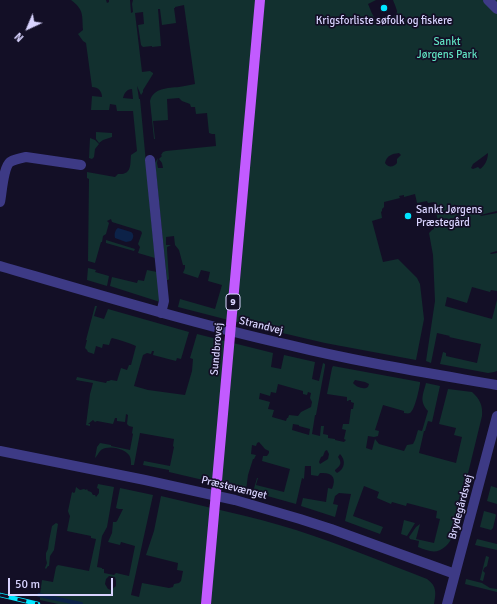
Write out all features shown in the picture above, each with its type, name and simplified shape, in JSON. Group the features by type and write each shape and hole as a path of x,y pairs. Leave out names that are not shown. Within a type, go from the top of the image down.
{"main road":[{"name":"Sundbrovej","path":"206,604 260,0"}],"street":[{"path":"488,0 497,9"},
{"path":"0,202 7,167 10,162 26,158 81,165"},
{"path":"150,160 164,301 161,313"},
{"name":"Strandvej","path":"0,266 161,313 291,346 497,386"},
{"name":"Brydegårdsvej","path":"447,604 497,416"},
{"name":"Præstevænget","path":"0,451 145,480 235,500 324,527 455,574"}],"green space":[{"name":"Sankt Jørgens Park","path":"71,0 106,0 107,3 109,0 130,0 131,13 133,12 133,0 376,0 368,4 374,18 377,21 382,21 388,20 396,14 397,11 393,0 497,0 497,211 480,215 497,213 497,251 490,253 497,253 497,291 491,290 490,292 472,287 467,303 447,297 445,306 492,319 497,300 497,371 488,373 440,364 443,352 446,353 446,356 477,363 481,344 437,333 431,363 426,361 435,301 433,255 429,233 434,229 433,223 438,222 434,202 428,203 427,201 417,203 415,194 404,197 404,195 399,196 400,198 384,202 384,207 381,212 382,218 372,221 383,262 398,259 417,278 420,284 424,319 416,360 325,343 178,307 180,299 215,309 222,285 208,281 210,272 201,270 198,278 183,273 185,265 183,265 179,250 175,245 174,236 166,237 166,245 171,245 167,247 169,279 167,280 155,163 158,158 158,168 163,168 159,159 163,152 166,151 216,146 215,134 209,133 207,113 196,114 195,107 191,107 190,104 179,98 167,99 168,120 153,121 154,139 150,101 154,93 170,88 195,84 184,5 174,8 176,23 162,25 160,9 158,9 161,46 143,47 141,45 138,25 144,24 143,12 135,13 142,72 150,71 153,73 141,95 137,86 140,99 155,258 138,253 140,247 138,244 142,233 141,231 112,222 111,219 107,221 109,223 106,234 103,236 95,263 88,261 89,179 87,178 87,172 115,177 118,174 126,173 130,166 131,155 137,151 133,111 117,111 116,105 110,104 109,110 91,110 92,96 102,97 102,95 98,89 92,87 86,43 78,34 83,30 82,13","holes":["132,89 133,99 123,98 124,94","399,153 401,155 397,159 397,163 388,166 385,163 388,157 392,154","488,153 486,162 482,168 480,169 478,167 473,169 471,168 473,164"]},
{"path":"96,132 112,133 112,137 99,143 96,139"},
{"path":"90,138 99,144 95,149 94,157 92,159 89,158"},
{"path":"106,240 135,249 134,251 106,243"},
{"path":"88,268 96,270 95,272 109,276 107,286 87,280"},
{"path":"147,270 157,272 160,302 110,286 112,277 137,283 138,280 144,281"},
{"path":"95,306 97,306 94,316 104,319 108,309 189,332 181,359 177,358 176,361 153,355 154,351 152,351 151,354 147,353 143,355 134,386 148,390 185,395 192,371 193,359 190,358 197,334 273,353 271,367 281,369 284,355 315,362 312,379 319,381 323,363 325,366 312,434 320,436 321,426 324,426 323,434 328,435 328,438 344,442 346,440 344,439 346,430 342,429 343,424 349,424 351,409 353,409 354,403 351,402 351,400 347,401 347,397 327,394 333,366 420,382 415,404 410,413 404,413 404,411 383,405 375,430 379,431 378,436 368,436 366,448 372,450 375,439 379,444 404,451 407,445 413,444 418,430 422,431 428,411 423,404 423,394 426,383 440,386 432,422 428,421 419,453 456,463 462,437 454,435 456,428 439,424 448,389 472,392 480,403 482,416 451,540 439,551 429,551 418,547 419,541 410,539 409,537 420,524 416,539 434,543 440,519 436,518 437,511 407,503 406,506 392,502 391,504 377,498 379,492 364,486 353,516 383,527 380,534 345,521 351,494 339,493 335,496 333,504 338,505 335,517 301,506 303,498 326,502 328,488 332,489 334,481 334,478 328,473 320,473 318,476 311,475 311,466 305,466 304,479 302,478 296,504 253,492 258,478 256,485 284,492 290,469 262,461 263,456 267,456 269,451 259,442 256,446 252,445 251,454 256,455 253,459 248,475 246,490 169,472 169,470 143,465 144,461 170,466 174,439 140,433 134,465 131,465 129,455 116,448 104,448 95,458 97,447 100,443 130,450 133,427 127,424 128,415 126,414 125,422 117,421 117,418 115,418 113,424 97,421 95,422 93,420 88,424 90,424 90,426 86,425 93,383 76,380 77,377 106,383 107,381 111,380 117,381 121,368 127,370 129,365 131,365 136,346 112,338 109,345 103,344 102,348 96,346 94,354 88,352 85,348","holes":["355,380 369,384 368,387 362,388 353,383","278,384 303,391 303,394 307,395 308,392 311,393 311,407 301,412 298,416 289,415 286,421 272,417 274,410 268,409 270,402 259,399 260,393 270,396 271,392 276,393","293,424 310,429 309,435 292,430","327,450 329,454 328,459 320,464 319,462","340,454 344,464 342,469 337,473 335,470 339,467 338,457"]},
{"path":"98,484 114,487 107,527 102,536 97,567 104,569 104,573 114,575 116,573 129,576 135,546 121,542 120,545 108,542 112,533 113,522 117,521 123,509 116,508 120,488 153,495 131,595 139,597 142,583 169,588 181,581 183,571 177,570 178,563 146,555 154,531 161,496 296,530 345,547 427,579 433,584 435,590 434,604 58,604 40,600 42,580 53,582 56,567 58,565 89,571 96,539 91,538 91,536 67,531 70,516 68,511 72,492 75,492 76,487 80,490 87,489 96,497 99,493 99,489 97,488","holes":["109,576 115,577 116,586 111,590 108,589 105,584 106,579"]},
{"path":"491,486 497,488 497,504 487,501"},
{"path":"484,511 496,515 493,528 491,530 480,527"},
{"path":"404,520 415,523 407,536 401,534"},
{"path":"56,523 58,524 54,550 50,556 49,566 46,569 46,553 52,526"},
{"path":"477,539 497,544 497,550 475,545"},
{"path":"486,556 489,557 487,566 483,571 485,573 483,581 480,580"},
{"path":"466,579 497,589 497,592 465,584"}],"water":[{"path":"118,228 132,233 133,237 131,241 126,242 115,238 115,232"}],"waterway":[{"path":"39,595 81,604"}],"railway":[{"path":"0,595 38,604"}],"place":[{"name":"Krigsforliste søfolk og fiskere","path":"384,8"},
{"name":"Sankt Jørgens Præstegård","path":"408,216"}]}
